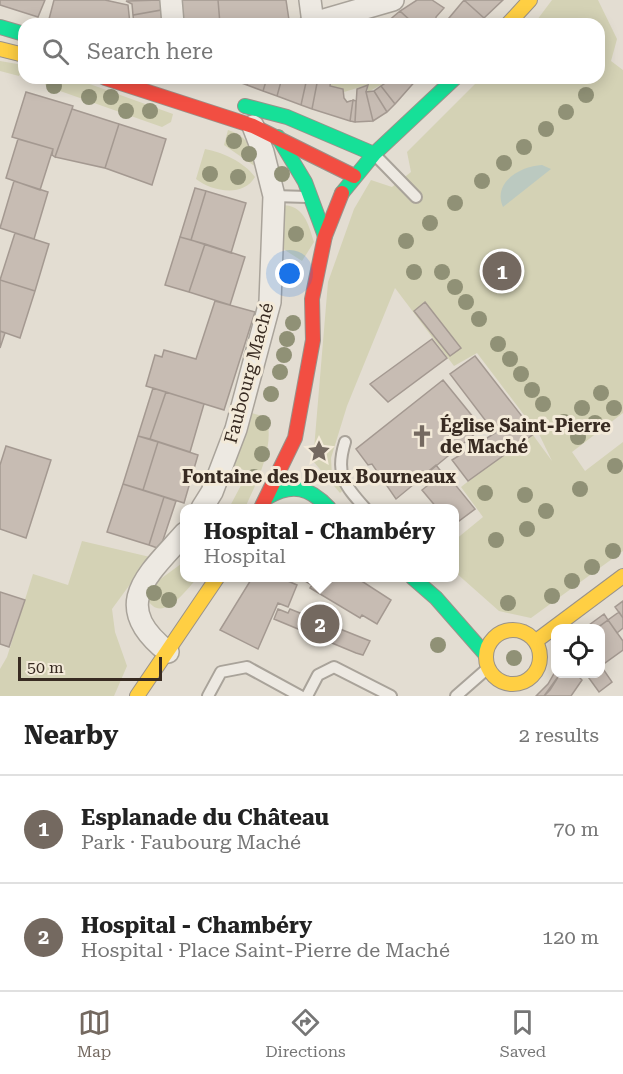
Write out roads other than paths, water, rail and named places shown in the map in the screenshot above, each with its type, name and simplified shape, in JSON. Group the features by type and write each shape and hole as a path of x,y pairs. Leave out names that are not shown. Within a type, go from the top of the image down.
{"main road":[{"path":"514,18 530,0"},
{"path":"0,27 18,32"},
{"path":"0,49 18,54"},
{"path":"124,84 253,126 278,136 354,176"},
{"path":"171,84 202,94"},
{"path":"265,503 291,450 313,340 312,299 325,236 343,192 374,154 449,84"},
{"path":"234,103 286,117 374,154"},
{"path":"278,136 300,170 325,236"},
{"path":"291,450 315,495 324,504"},
{"path":"280,472 280,488 286,504"},
{"path":"265,503 280,488 296,486 315,495"},
{"path":"536,641 623,576"},
{"path":"137,696 214,582"},
{"path":"418,582 436,598 489,629 517,629 536,641 541,658 539,666 535,674 520,684 511,696"},
{"path":"436,598 503,683 520,684"},
{"path":"489,629 489,696"},
{"path":"152,696 168,652"}],"street":[{"path":"171,0 172,18"},
{"path":"310,0 312,18"},
{"path":"332,18 391,0"},
{"name":"Faubourg Maché","path":"204,504 212,492 236,429 270,302 274,196 263,152 253,126"},
{"path":"168,652 150,638 140,618 137,596 146,577 180,539"}],"lane":[{"path":"374,154 416,197"},
{"path":"274,196 312,197"},
{"path":"345,442 340,457 341,475 351,493 361,504"},
{"path":"456,696 488,665"},
{"path":"208,696 221,672 247,667 300,696"},
{"path":"307,696 318,675 334,667 391,696"}],"place":[{"name":"Esplanade du Château","path":"502,271"},
{"name":"Église Saint-Pierre de Maché","path":"422,436"},
{"name":"Fontaine des Deux Bourneaux","path":"319,451"},
{"name":"Hospital - Chambéry","path":"320,624"}]}
